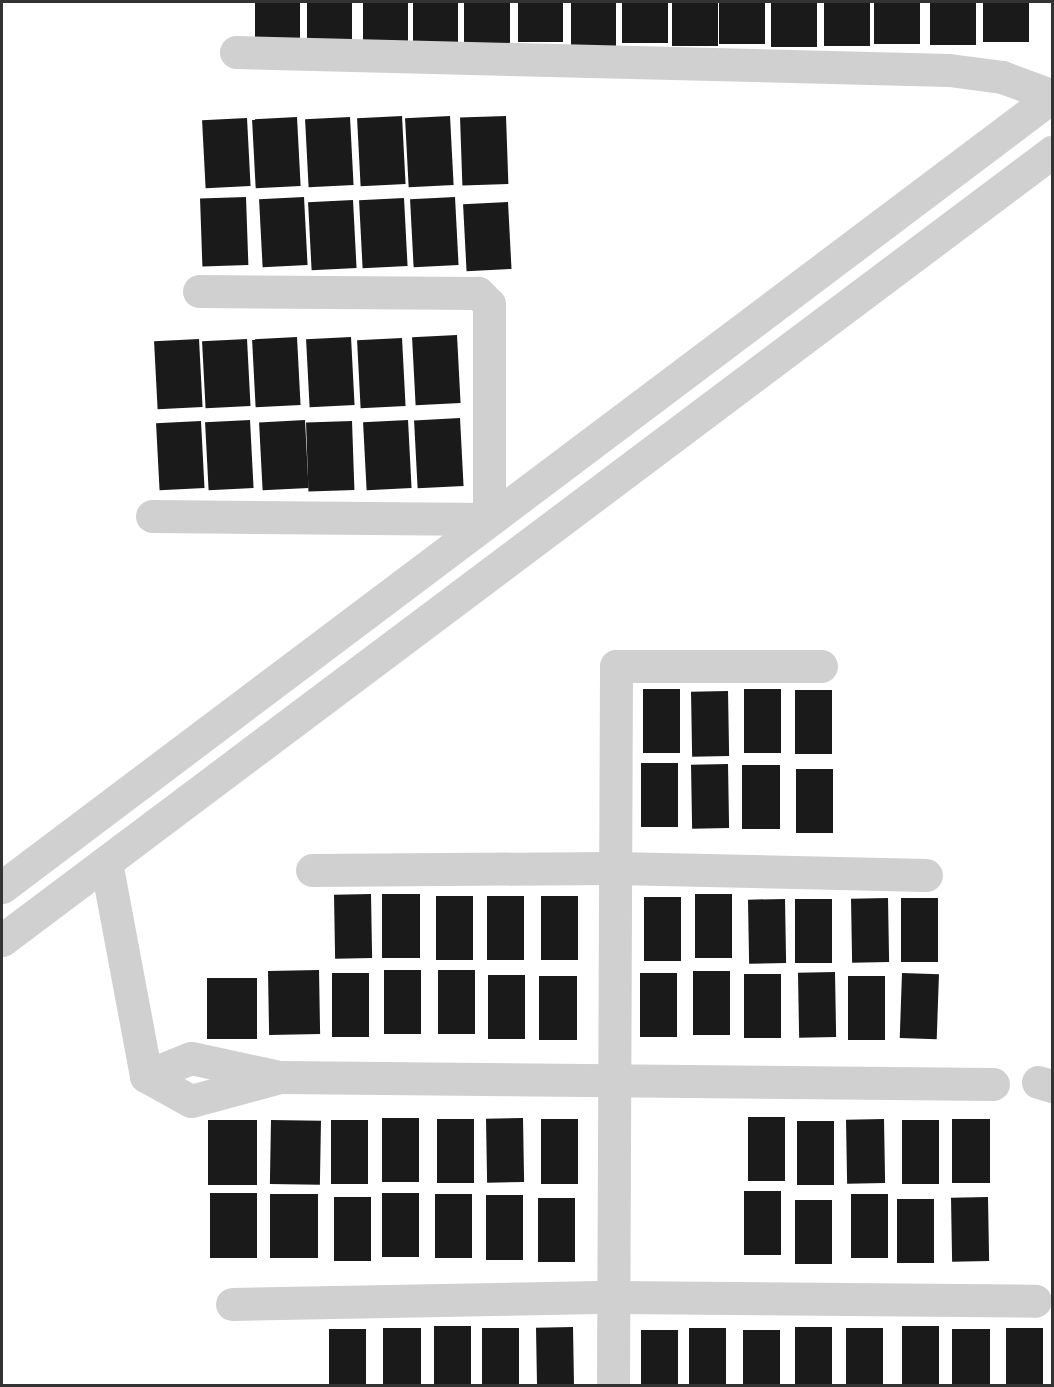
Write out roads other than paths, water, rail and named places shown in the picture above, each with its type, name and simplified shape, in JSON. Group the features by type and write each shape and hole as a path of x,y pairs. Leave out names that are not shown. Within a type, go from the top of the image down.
{"street":[{"path":"236,52 949,70 1002,77 1047,96"},
{"path":"1047,96 1042,129 1053,141"},
{"path":"2,887 1047,96"},
{"path":"2,940 1053,152"},
{"path":"199,291 478,293 489,304 489,519"},
{"path":"152,516 489,519"},
{"path":"613,1386 616,666 821,666"},
{"path":"106,862 146,1076 191,1058 280,1077 993,1084"},
{"path":"312,870 615,867 926,875"},
{"path":"232,1304 614,1297 1035,1301"}]}
